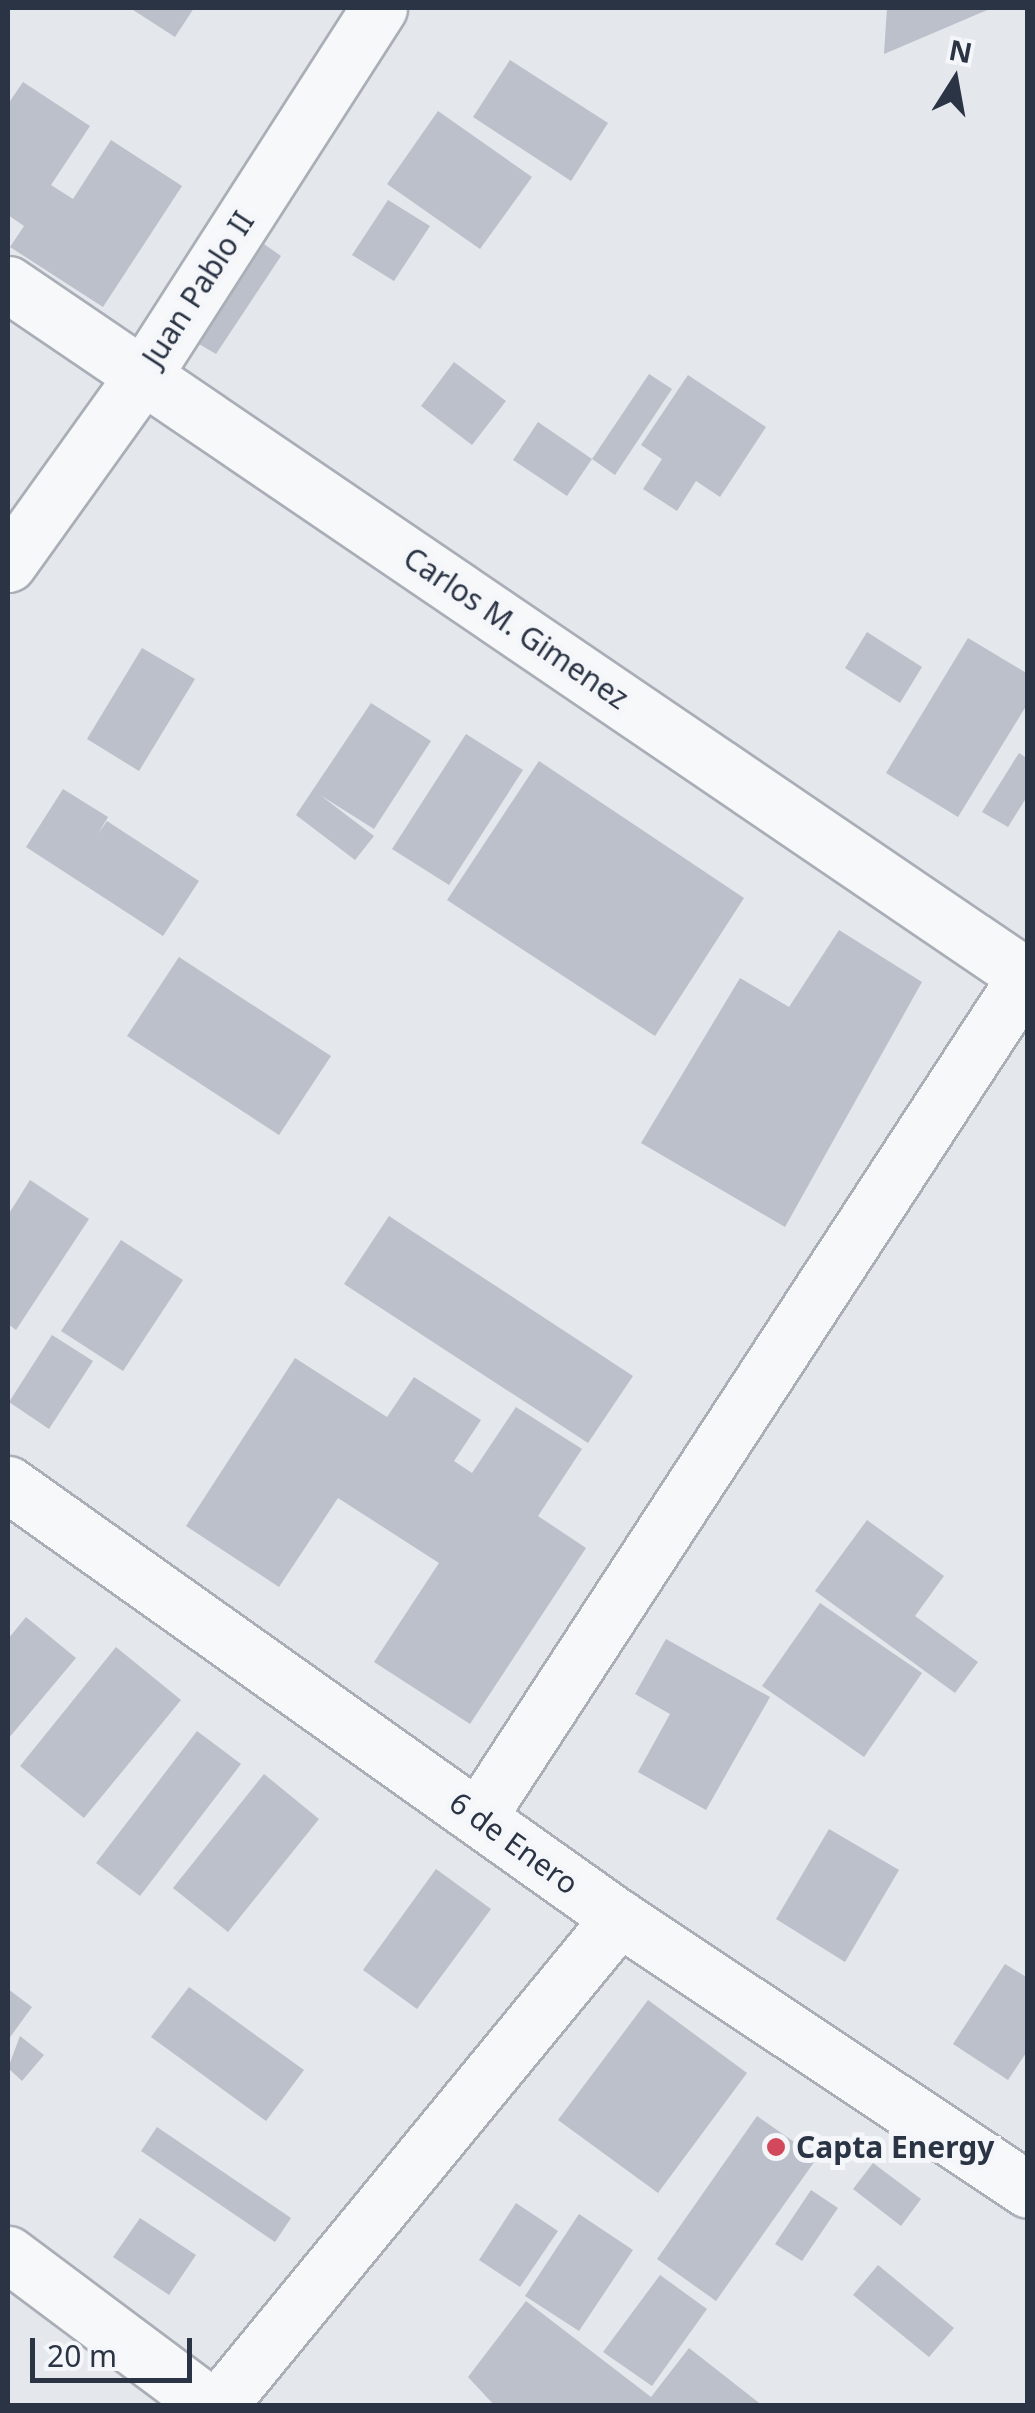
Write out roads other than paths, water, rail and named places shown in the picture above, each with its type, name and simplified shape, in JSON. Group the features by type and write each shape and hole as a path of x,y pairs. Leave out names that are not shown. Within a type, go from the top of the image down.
{"street":[{"name":"Juan Pablo II","path":"8,564 144,374 380,8"},
{"name":"Carlos M. Gimenez","path":"8,284 1025,974"},
{"path":"478,1817 1025,974"},
{"name":"6 de Enero","path":"8,1484 619,1918 1028,2190"},
{"path":"8,2254 215,2406 619,1918"}],"place":[{"name":"Capta Energy","path":"776,2147"}]}
